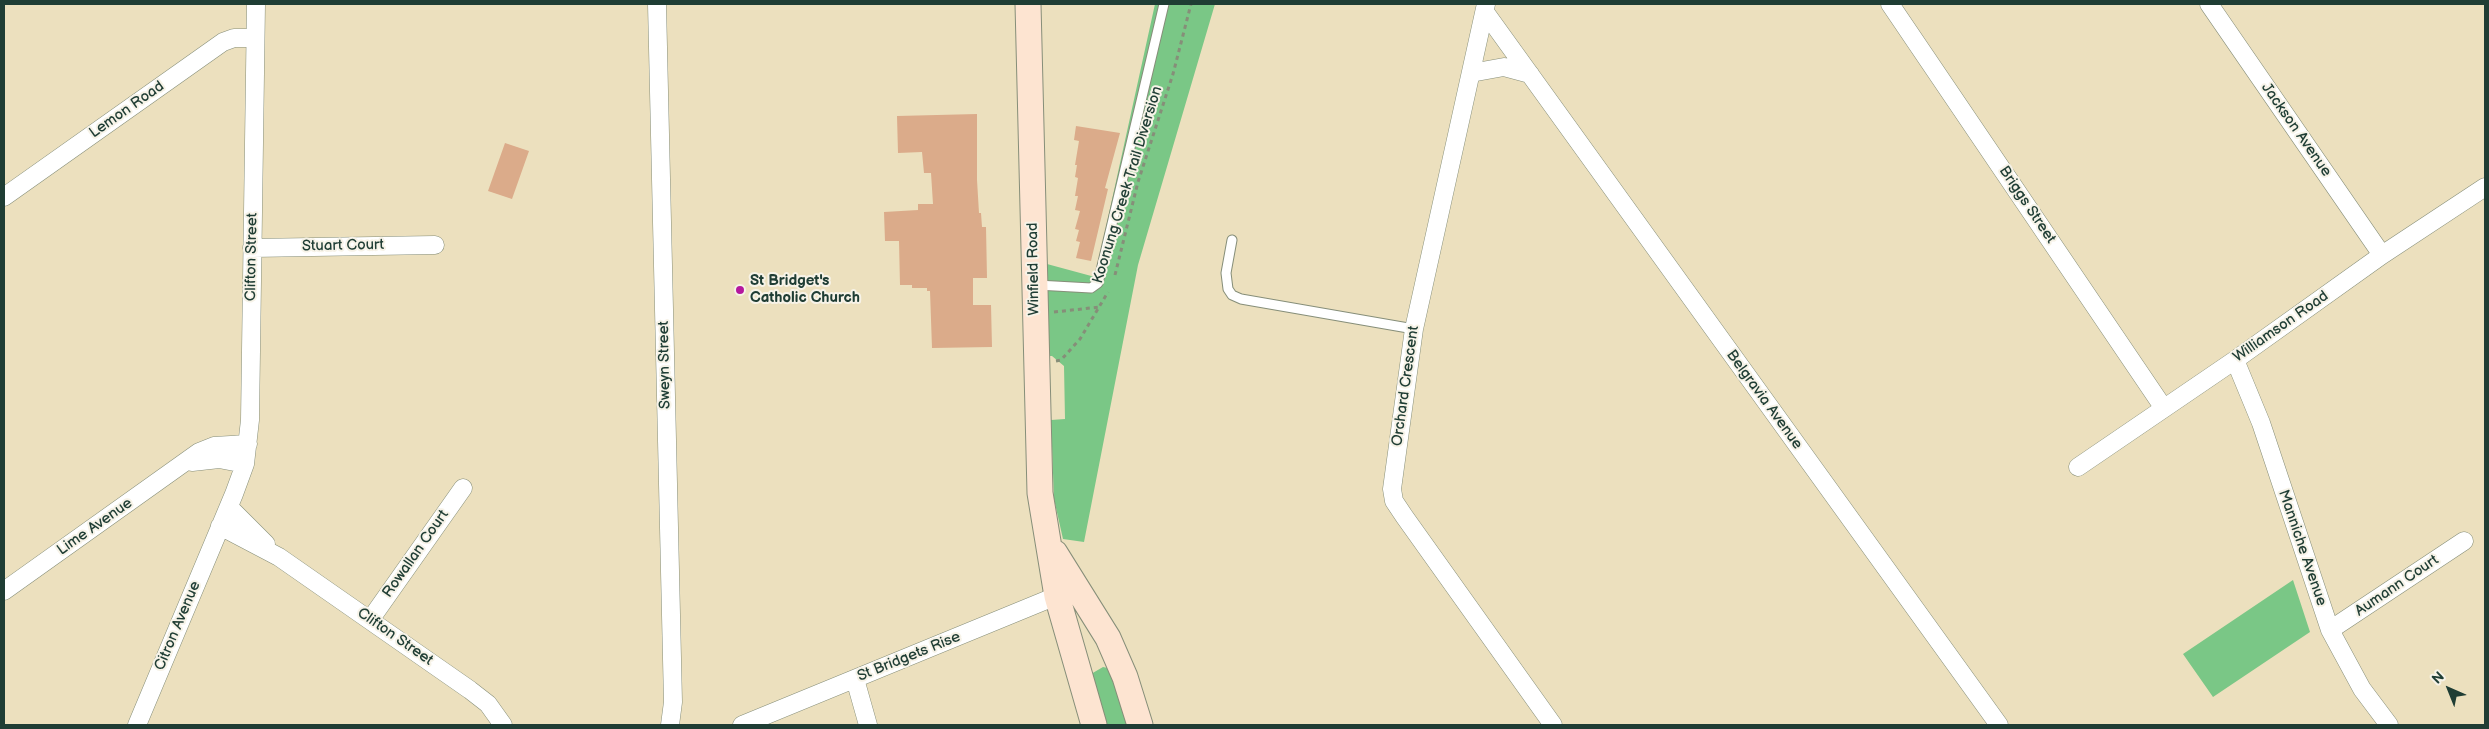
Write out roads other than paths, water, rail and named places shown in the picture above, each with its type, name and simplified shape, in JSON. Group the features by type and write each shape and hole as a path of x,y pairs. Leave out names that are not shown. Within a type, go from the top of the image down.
{"street":[{"name":"Clifton Street","path":"256,4 248,444 245,464 220,526 279,557 470,690 488,704 503,725"},
{"name":"Sweyn Street","path":"657,4 673,702 670,725"},
{"name":"Winfield Road","path":"1028,4 1040,493 1045,533 1066,592 1094,725"},
{"name":"Briggs Street","path":"1890,4 2163,407"},
{"name":"Jackson Avenue","path":"2209,4 2382,255"},
{"name":"Orchard Crescent","path":"1486,8 1414,329 1392,488 1394,501 1553,725"},
{"name":"Belgravia Avenue","path":"1486,8 1530,74 1999,725"},
{"name":"Lemon Road","path":"4,197 223,42 234,38 255,38"},
{"path":"1471,73 1504,67 1530,74"},
{"name":"Williamson Road","path":"2078,467 2163,407 2236,360 2382,255 2485,187"},
{"name":"Stuart Court","path":"252,248 435,245"},
{"name":"Manniche Avenue","path":"2236,360 2261,423 2330,630 2362,689 2390,725"},
{"name":"Lime Avenue","path":"4,591 205,448 225,444 248,444"},
{"name":"Lime Avenue","path":"186,463 209,458 245,464"},
{"name":"Rowallan Court","path":"370,620 463,488"},
{"name":"Clifton Street","path":"229,507 279,557"},
{"name":"Citron Avenue","path":"136,725 220,526"},
{"name":"Aumann Court","path":"2330,630 2464,541"},
{"name":"Winfield Road","path":"1066,592 1108,638 1140,725"},
{"name":"St Bridgets Rise","path":"742,725 1066,592"},
{"path":"855,679 868,725"}],"lane":[{"path":"1035,285 1090,288 1098,283 1164,4"},
{"path":"1232,240 1226,274 1228,289 1232,295 1241,299 1414,329"}],"place":[{"name":"St Bridget's Catholic Church","path":"740,290"}]}
